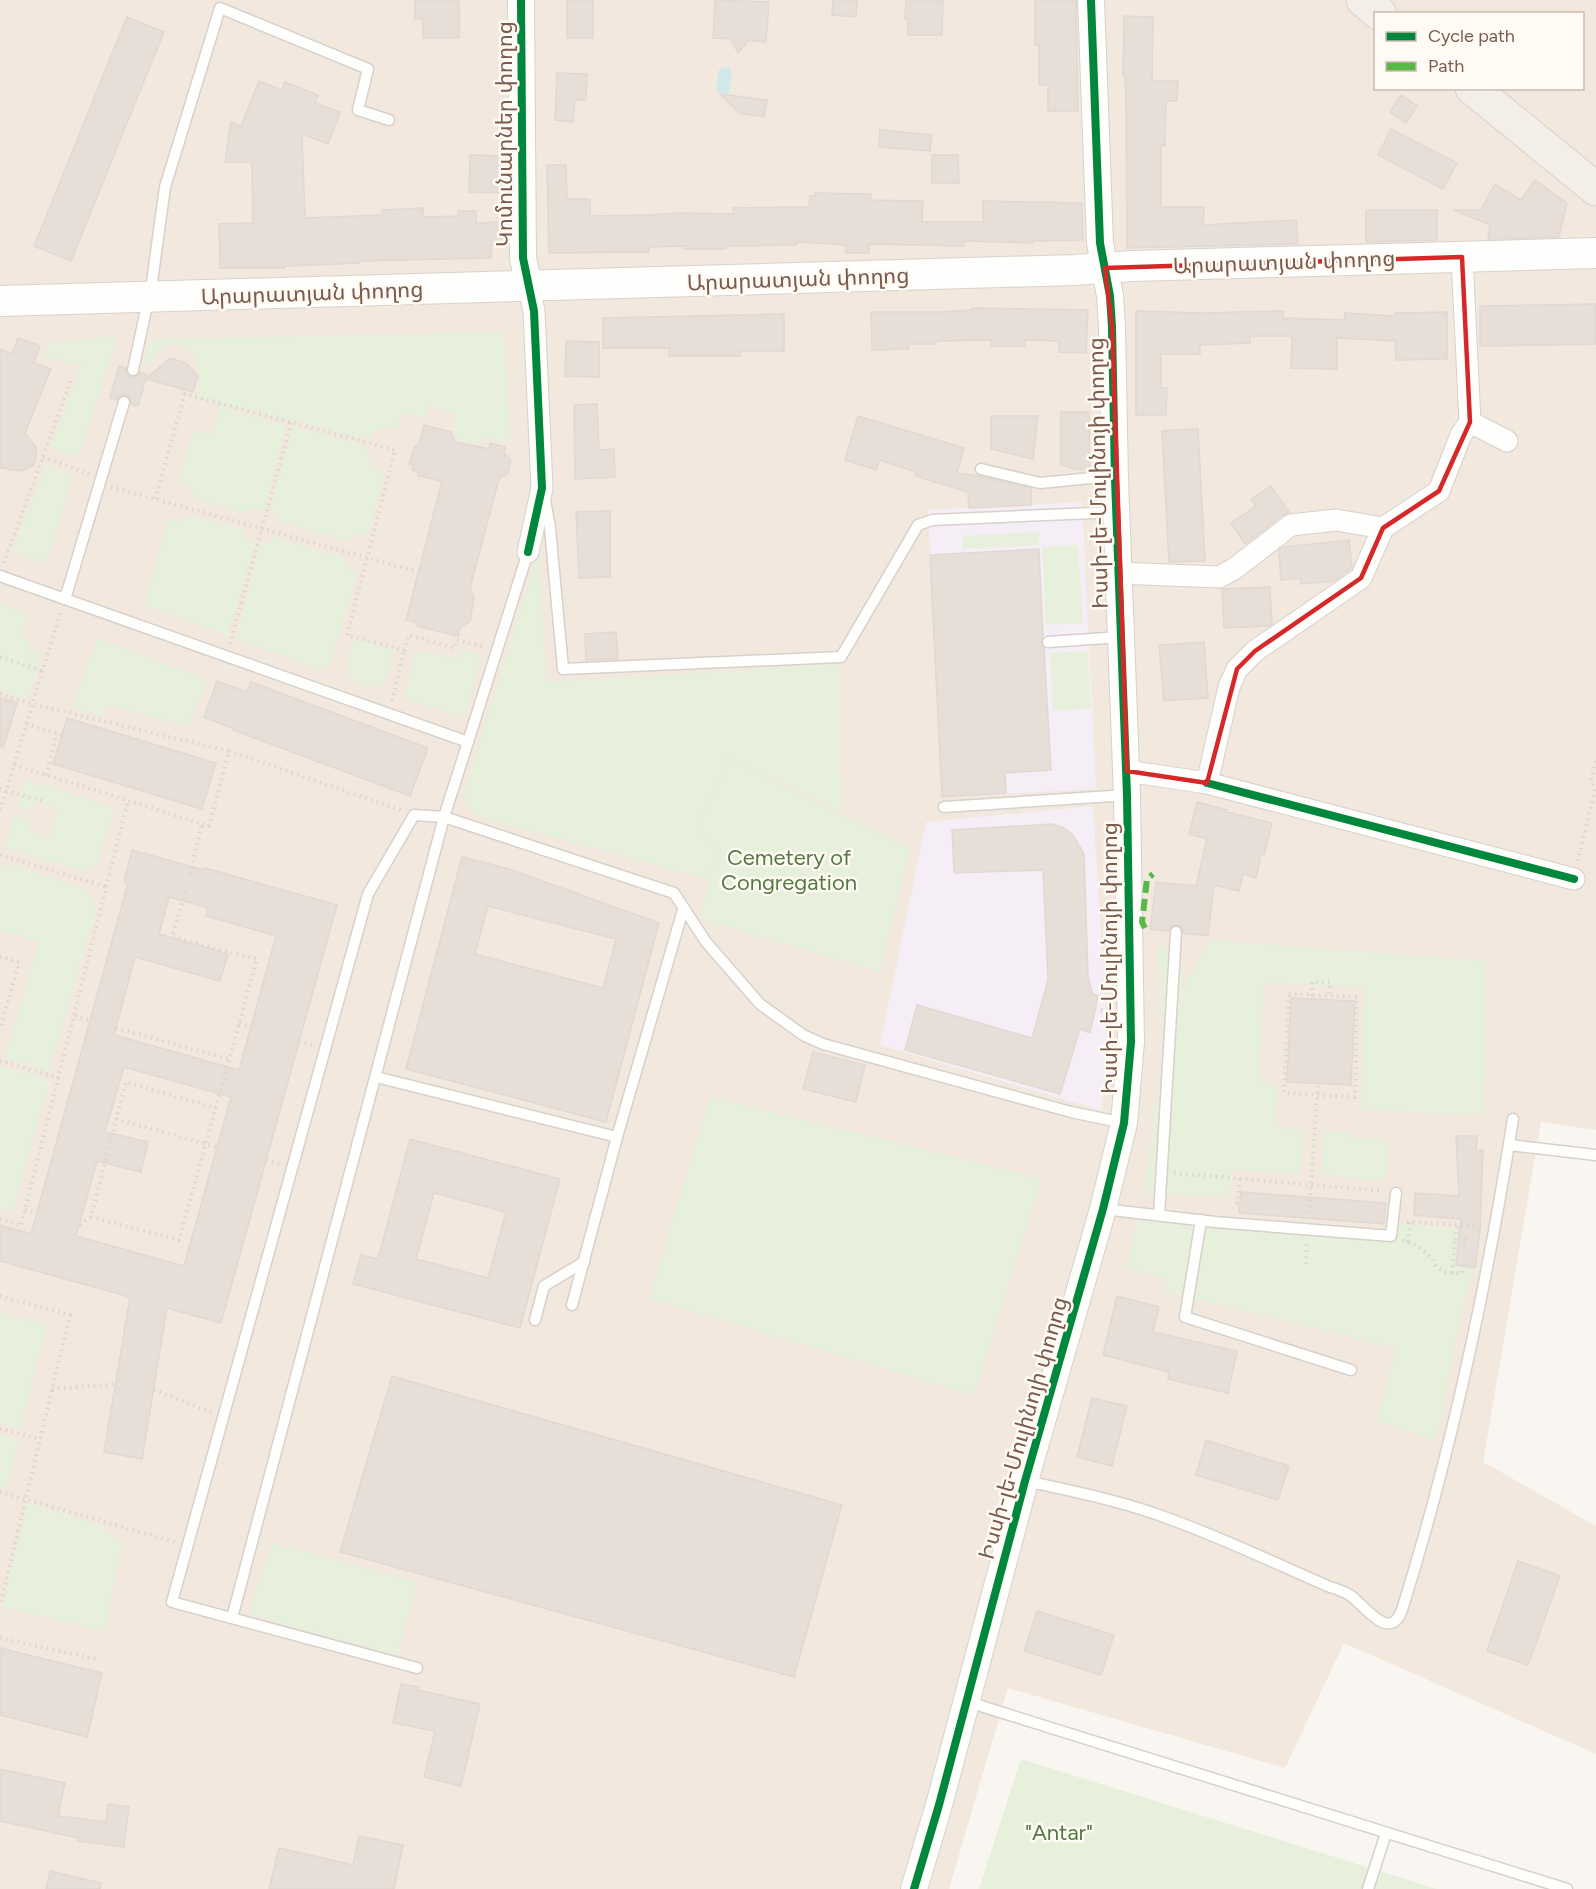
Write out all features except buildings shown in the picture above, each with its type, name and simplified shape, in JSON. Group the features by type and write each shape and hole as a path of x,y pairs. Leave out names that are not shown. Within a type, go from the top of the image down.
{"main road":[{"path":"1364,0 1378,12"},
{"path":"1474,90 1596,189"},
{"name":"Արարատյան փողոց","path":"0,301 529,287 1596,253"}],"street":[{"name":"Կոմունարներ փողոց","path":"520,0 523,258 534,311 542,488 528,552"},
{"name":"Իսսի-լե-Մուլինոյի փողոց","path":"914,1889 968,1702 1025,1481 1103,1209 1124,1123 1131,1042 1127,783 1120,637 1112,327 1110,296 1100,243 1091,0"},
{"path":"1207,783 1228,687 1237,669 1255,651 1361,578 1383,528 1439,491 1461,435 1470,422 1462,257"},
{"path":"1470,422 1507,441"},
{"path":"1118,573 1219,577 1234,569 1291,525 1336,520 1383,528"},
{"path":"1127,783 1207,783 1574,879"}],"lane":[{"path":"133,370 148,297 165,187 218,4 368,69 358,111 389,120"},
{"path":"65,599 124,402"},
{"path":"981,469 1040,483 1091,478 1115,479"},
{"path":"542,488 550,528 563,669 841,657 918,525 932,520 1117,512"},
{"path":"232,1618 444,817 528,552"},
{"path":"0,576 468,742"},
{"path":"1048,642 1120,637"},
{"path":"944,807 1127,783"},
{"path":"417,1668 172,1602 368,894 414,815 444,817 674,893 706,942 760,1004 803,1035 823,1044 1071,1112 1124,1123"},
{"path":"572,1305 617,1137 683,910"},
{"path":"1159,1215 1176,932"},
{"path":"376,1077 617,1137"},
{"path":"1025,1481 1101,1497 1174,1520 1350,1595 1379,1621 1393,1622 1399,1618 1427,1531 1476,1327 1499,1208 1512,1119"},
{"path":"1509,1145 1596,1155"},
{"path":"1103,1209 1201,1220 1391,1236 1396,1193"},
{"path":"1201,1220 1185,1317 1351,1370"},
{"path":"535,1320 544,1286 584,1262"},
{"path":"968,1702 1567,1889"},
{"path":"1368,1889 1386,1833"}],"path":[{"path":"4,564 72,376"},
{"path":"155,499 185,394 394,450 347,635 404,650"},
{"path":"226,656 291,422"},
{"path":"43,457 100,481 155,499 419,572"},
{"path":"0,810 65,599"},
{"path":"389,714 409,635 453,648 458,640 497,651"},
{"path":"0,657 42,671"},
{"path":"0,694 32,704 230,751 414,815"},
{"path":"26,724 59,734 46,775"},
{"path":"14,765 209,826 230,751"},
{"path":"1574,879 1595,789 1591,781 1596,761"},
{"path":"0,789 42,801"},
{"path":"0,1219 21,1226 26,1210 128,800"},
{"path":"190,874 202,824"},
{"path":"0,855 107,887"},
{"path":"91,1217 179,1240 257,960 172,938 186,890"},
{"path":"0,957 19,962 0,1029"},
{"path":"1312,996 1312,982 1330,982 1329,997"},
{"path":"1289,994 1329,997 1357,997 1355,1097 1284,1093 1289,994"},
{"path":"1095,1009 1113,1012"},
{"path":"75,1016 90,1020"},
{"path":"239,1024 251,1027"},
{"path":"116,1028 229,1059"},
{"path":"1286,1058 1288,1049"},
{"path":"0,1061 59,1078"},
{"path":"80,1225 91,1217 126,1082 216,1108"},
{"path":"1309,1213 1318,1083"},
{"path":"116,1119 217,1147"},
{"path":"1161,1172 1396,1193"},
{"path":"1240,1179 1236,1203 1240,1203"},
{"path":"26,1210 37,1213"},
{"path":"1393,1221 1478,1226"},
{"path":"1408,1242 1410,1222"},
{"path":"1452,1273 1458,1225"},
{"path":"1391,1236 1419,1247 1433,1259 1436,1266 1445,1272 1461,1274 1463,1266"},
{"path":"1455,1240 1465,1240 1464,1246"},
{"path":"0,1296 70,1315 0,1606"},
{"path":"52,1389 116,1383"},
{"path":"154,1390 223,1416"},
{"path":"0,1429 40,1440"},
{"path":"0,1492 188,1546"},
{"path":"0,1638 96,1659"}],"highlighted area":[{"path":"1462,257 1470,422 1439,491 1383,528 1361,578 1255,651 1237,669 1207,783 1127,771 1112,327 1105,268"}],"shaded area":[{"path":"0,0 1596,0 1596,1130 1541,1122 1483,1462 1596,1526 1596,1754 1344,1643 1285,1768 1008,1688 949,1889 0,1889"},
{"path":"1082,502 1096,789 942,797 928,510"},
{"path":"1093,806 1109,1068 1100,1110 880,1045 926,822"}],"green space":[{"path":"504,332 511,443 483,437 481,444 455,439 454,413 428,407 425,418 402,413 398,430 386,427 373,434 370,440 196,398 200,375 191,348 166,343 147,365 142,364 149,339"},
{"path":"118,335 79,458 50,448 81,365 44,357 48,344"},
{"path":"220,407 286,425 264,511 252,508 250,514 195,499 190,486 178,483 193,431 213,435"},
{"path":"293,426 370,447 367,456 375,469 386,471 368,536 356,534 349,541 277,521 278,515 269,512"},
{"path":"46,465 74,474 47,563 13,551"},
{"path":"190,515 246,530 244,537 256,540 228,636 144,605 168,519 180,522"},
{"path":"1039,532 1039,545 963,549 963,536"},
{"path":"272,537 343,557 346,567 358,572 331,663 326,668 320,670 236,639 260,541 270,544"},
{"path":"1078,545 1083,623 1046,625 1042,547"},
{"path":"539,550 546,682 840,664 841,812 728,757 697,828 717,853 709,880 472,813 466,806 464,793"},
{"path":"0,603 28,613 22,631 31,648 43,652 28,700 0,691"},
{"path":"97,638 208,680 189,726 108,705 102,716 72,708"},
{"path":"353,639 395,650 388,678 378,687 353,681 350,676 348,666"},
{"path":"415,650 460,659 463,650 482,655 466,713 459,716 404,699"},
{"path":"1088,651 1091,709 1053,710 1050,653"},
{"name":"Cemetery of Congregation","path":"728,759 910,848 880,972 700,919 718,853 699,827"},
{"path":"25,780 115,807 97,865 85,872 5,848 14,816 31,821 28,831 50,837 58,809 36,802 33,811 18,806"},
{"path":"8,864 85,888 97,909 49,1071 5,1058 39,942 0,930 0,869"},
{"path":"1210,940 1486,961 1484,1115 1361,1110 1364,987 1264,983 1259,1080 1278,1085 1274,1127 1304,1130 1300,1174 1234,1169 1229,1197 1144,1193 1163,1048 1157,945 1180,948 1183,987"},
{"path":"0,1066 50,1080 14,1207 8,1211 0,1208"},
{"path":"710,1097 1042,1179 974,1395 649,1299"},
{"path":"1323,1130 1350,1132 1351,1138 1389,1139 1386,1180 1322,1175"},
{"path":"1137,1219 1393,1238 1395,1223 1483,1231 1462,1310 1436,1441 1377,1421 1396,1348 1165,1292 1167,1278 1127,1269"},
{"path":"0,1313 47,1325 20,1429 0,1424"},
{"path":"0,1434 19,1439 6,1489 0,1487"},
{"path":"27,1503 103,1526 113,1537 122,1542 105,1631 2,1607"},
{"path":"272,1543 418,1582 397,1655 249,1614"},
{"name":"\"Antar\"","path":"1021,1759 1437,1889 979,1889"}],"water":[{"path":"724,67 729,68 731,72 730,91 724,96 717,91 718,71"}],"marked path":[{"path":"1145,928 1142,922 1147,879 1153,874"}],"cycle path":[{"path":"521,0 523,258 534,311 542,488 528,552"},
{"path":"914,1889 939,1805 1025,1481 1103,1209 1124,1123 1131,1042 1127,795 1115,479 1112,327 1110,296 1100,243 1091,0"},
{"path":"1207,783 1574,879"}]}
